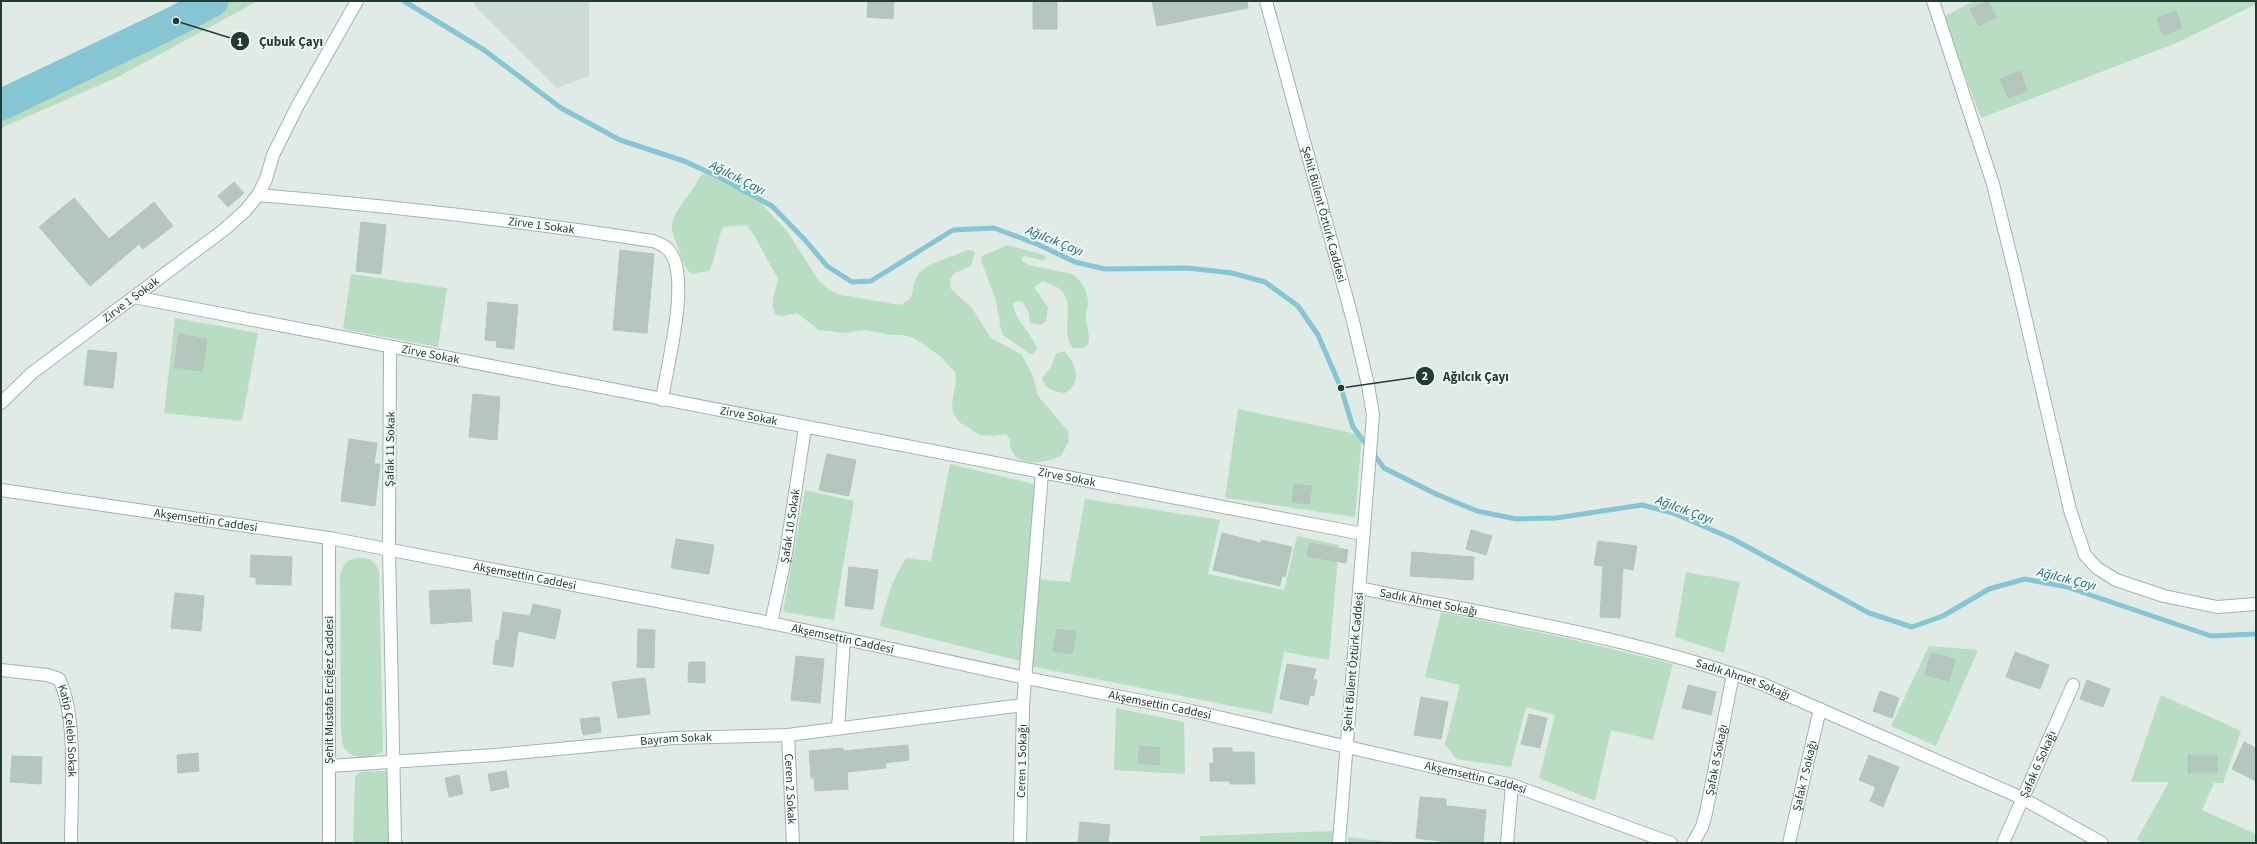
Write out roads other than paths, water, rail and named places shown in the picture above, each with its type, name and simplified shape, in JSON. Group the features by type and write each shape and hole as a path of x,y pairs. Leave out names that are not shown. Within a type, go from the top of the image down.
{"street":[{"name":"Zirve 1 Sokak","path":"1,403 32,373 225,229 245,211 258,195 266,179 273,155 298,105 357,1"},
{"name":"Şehit Bülent Öztürk Caddesi","path":"1266,1 1353,321 1368,384 1372,415 1338,843"},
{"path":"1933,1 1993,184 2070,510 2085,555 2097,568 2116,580 2164,596 2217,607 2256,604"},
{"name":"Zirve 1 Sokak","path":"258,195 394,206 544,224 653,241 666,247 672,255 679,281 678,302 662,400"},
{"name":"Zirve Sokak","path":"134,298 1042,474 1363,534"},
{"name":"Şafak 11 Sokak","path":"390,347 389,550 395,843"},
{"name":"Şafak 10 Sokak","path":"771,623 785,559 805,428"},
{"name":"Ceren 1 Sokağı","path":"1020,843 1023,705 1042,474"},
{"name":"Akşemsettin Caddesi","path":"1,490 329,538 771,623 1026,678 1192,711 1345,745 1512,785 1671,843"},
{"name":"Şehit Mustafa Erciğez Caddesi","path":"329,538 329,843"},
{"name":"Sadık Ahmet Sokağı","path":"1359,588 1616,640 1692,660 1733,674 1820,709 2022,798 2102,843"},
{"path":"838,728 844,639"},
{"name":"Katip Çelebi Sokak","path":"1,670 47,675 59,679 65,692 70,738 71,843"},
{"name":"Şafak 8 Sokağı","path":"1693,843 1702,827 1706,813 1733,674"},
{"name":"Şafak 6 Sokağı","path":"2003,843 2073,685"},
{"name":"Bayram Sokak","path":"329,766 394,763 668,738 788,735 1023,705"},
{"name":"Şafak 7 Sokağı","path":"1789,843 1820,709"},
{"name":"Ceren 2 Sokak","path":"788,735 792,843"},
{"path":"1508,843 1512,785"}],"waterway":[{"path":"1,105 176,21 213,1"},
{"name":"Ağılcık Çayı","path":"404,1 484,50 561,108 620,140 684,161 719,177 772,206 805,240 827,266 852,282 871,281 953,230 994,228 1037,244 1075,262 1105,269 1187,268 1232,273 1265,282 1298,306 1318,335 1341,388 1353,427 1384,468 1436,494 1477,511 1516,519 1556,518 1642,505 1673,513 1733,539 1869,613 1912,627 1943,616 1989,589 2025,579 2067,587 2211,636 2256,634"}],"place":[{"name":"Çubuk Çayı","path":"176,21"},
{"name":"Ağılcık Çayı","path":"1341,388"}]}
